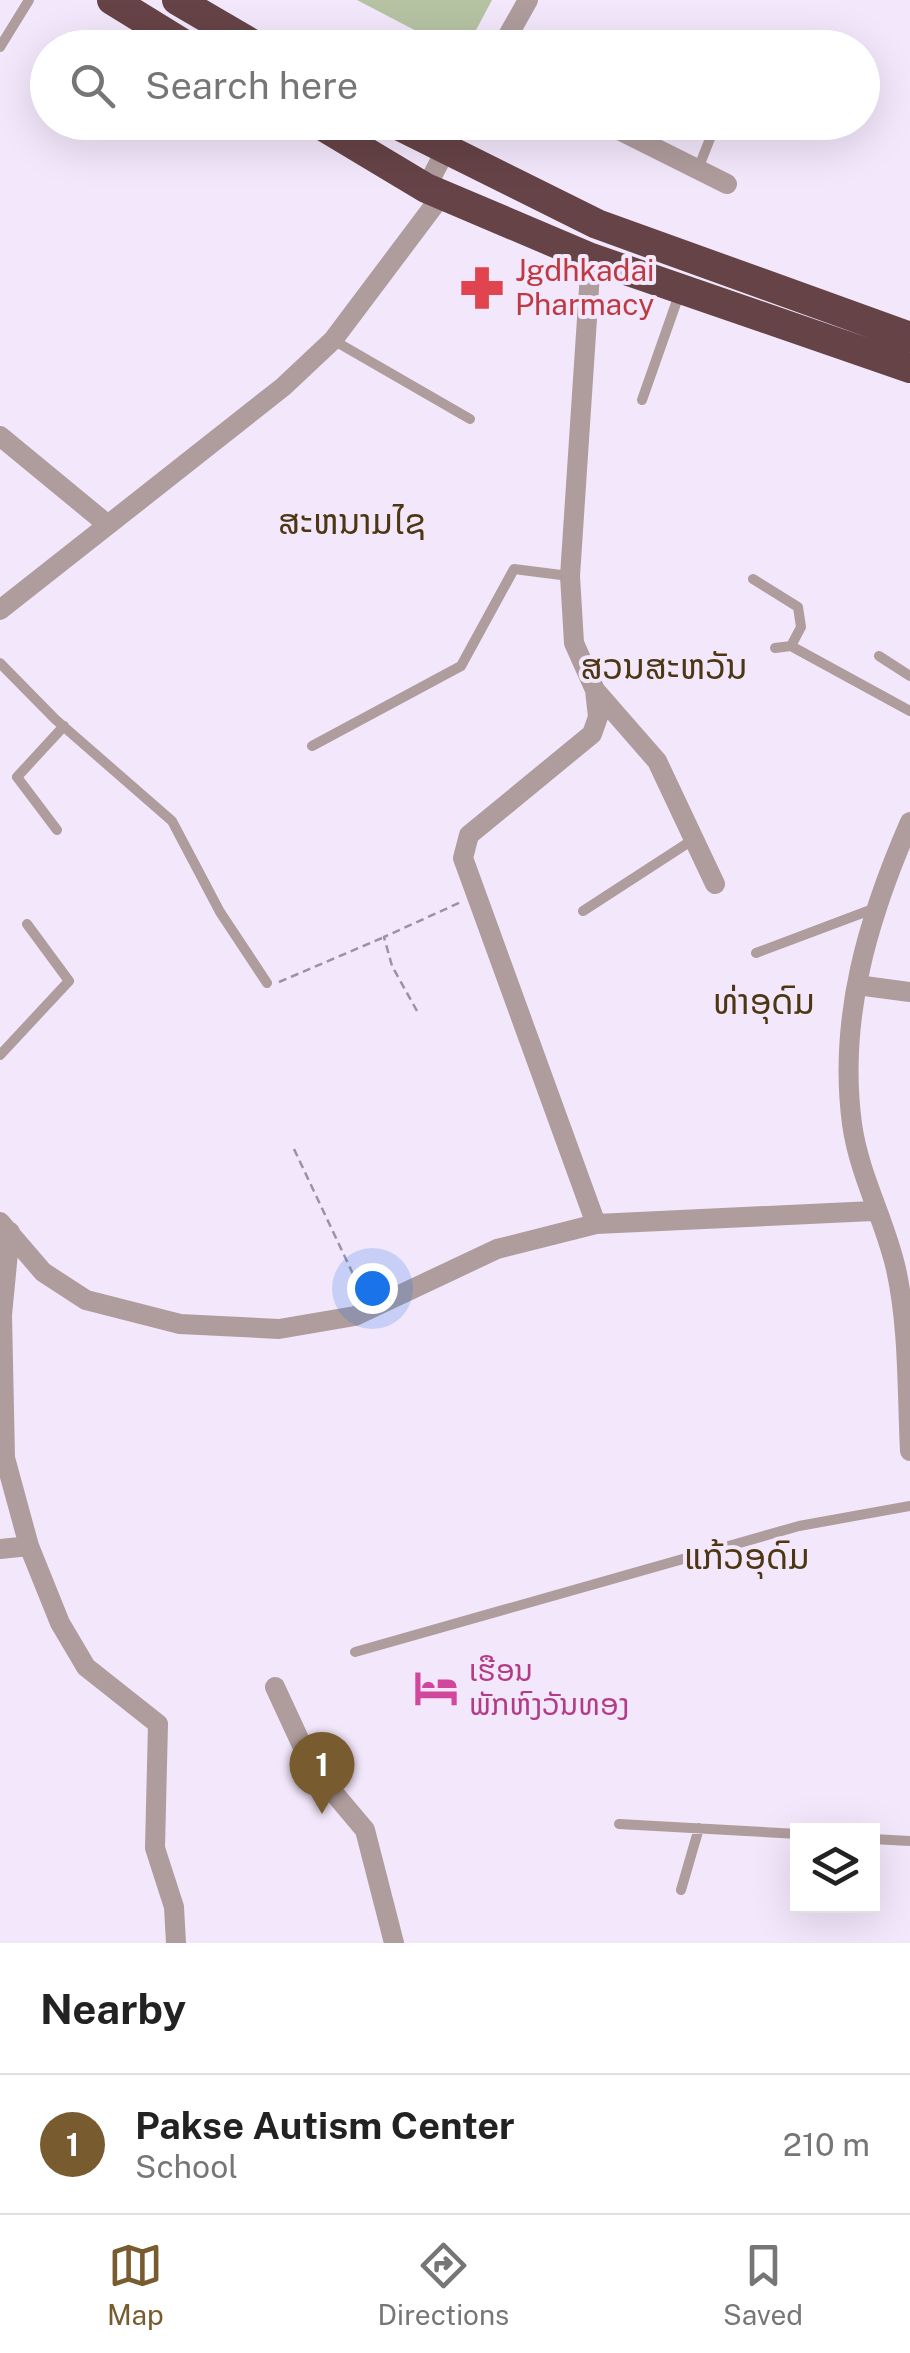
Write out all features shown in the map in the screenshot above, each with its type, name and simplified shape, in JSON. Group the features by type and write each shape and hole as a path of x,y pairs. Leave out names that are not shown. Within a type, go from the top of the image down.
{"highway":[{"path":"112,0 161,30"},
{"path":"177,0 228,30"},
{"path":"347,140 434,191 591,258 910,368"},
{"path":"423,140 597,224 910,337"}],"street":[{"path":"511,30 528,0"},
{"path":"0,610 283,387 333,340 434,191 450,140"},
{"path":"639,140 727,184"},
{"path":"591,258 570,576 577,658 595,690 657,761 715,884"},
{"path":"0,436 108,525"},
{"path":"595,690 598,717 592,734 469,835 463,858 596,1224"},
{"path":"910,822 873,909 857,985 850,1075 852,1126 874,1211 903,1270 910,1451"},
{"path":"857,985 910,992"},
{"path":"5,1227 43,1272 66,1289 126,1313 224,1329 278,1329 326,1324 370,1310 496,1249 596,1224 874,1211"},
{"path":"5,1227 5,1458 29,1546 60,1623 86,1668 158,1724 154,1848 174,1908 176,1943"},
{"path":"0,1548 29,1546"},
{"path":"275,1688 312,1767 364,1830 394,1943"}],"lane":[{"path":"0,47 29,0"},
{"path":"698,169 710,140"},
{"path":"642,400 680,290"},
{"path":"333,340 470,419"},
{"path":"312,746 462,666 514,569 570,576"},
{"path":"753,579 798,607 802,627 791,646"},
{"path":"775,648 791,646 910,711"},
{"path":"879,656 910,676"},
{"path":"0,663 64,726 172,820 220,912 268,983"},
{"path":"57,830 17,777 64,726"},
{"path":"583,910 694,839"},
{"path":"756,953 873,909"},
{"path":"0,1055 69,980 27,924"},
{"path":"355,1652 799,1526 910,1506"},
{"path":"619,1824 790,1834"},
{"path":"681,1890 699,1828"},
{"path":"880,1839 910,1841"}],"path":[{"path":"268,983 273,985 476,895"},
{"path":"384,937 392,966 417,1011"},
{"path":"294,1149 370,1310"}],"green space":[{"path":"357,0 492,0 476,30 414,30"}],"place":[{"name":"Jgdhkadai Pharmacy","path":"482,288"},
{"name":"ເຮືອນ ພັກຫົງວັນທອງ","path":"436,1688"},
{"name":"Pakse Autism Center","path":"322,1814"}],"district":[{"name":"ສະຫນາມໄຊ","path":"352,522"},
{"name":"ສວນສະຫວັນ","path":"664,667"},
{"name":"ທ່າອຸດົມ","path":"764,1002"},
{"name":"ແກ້ວອຸດົມ","path":"747,1557"}]}
